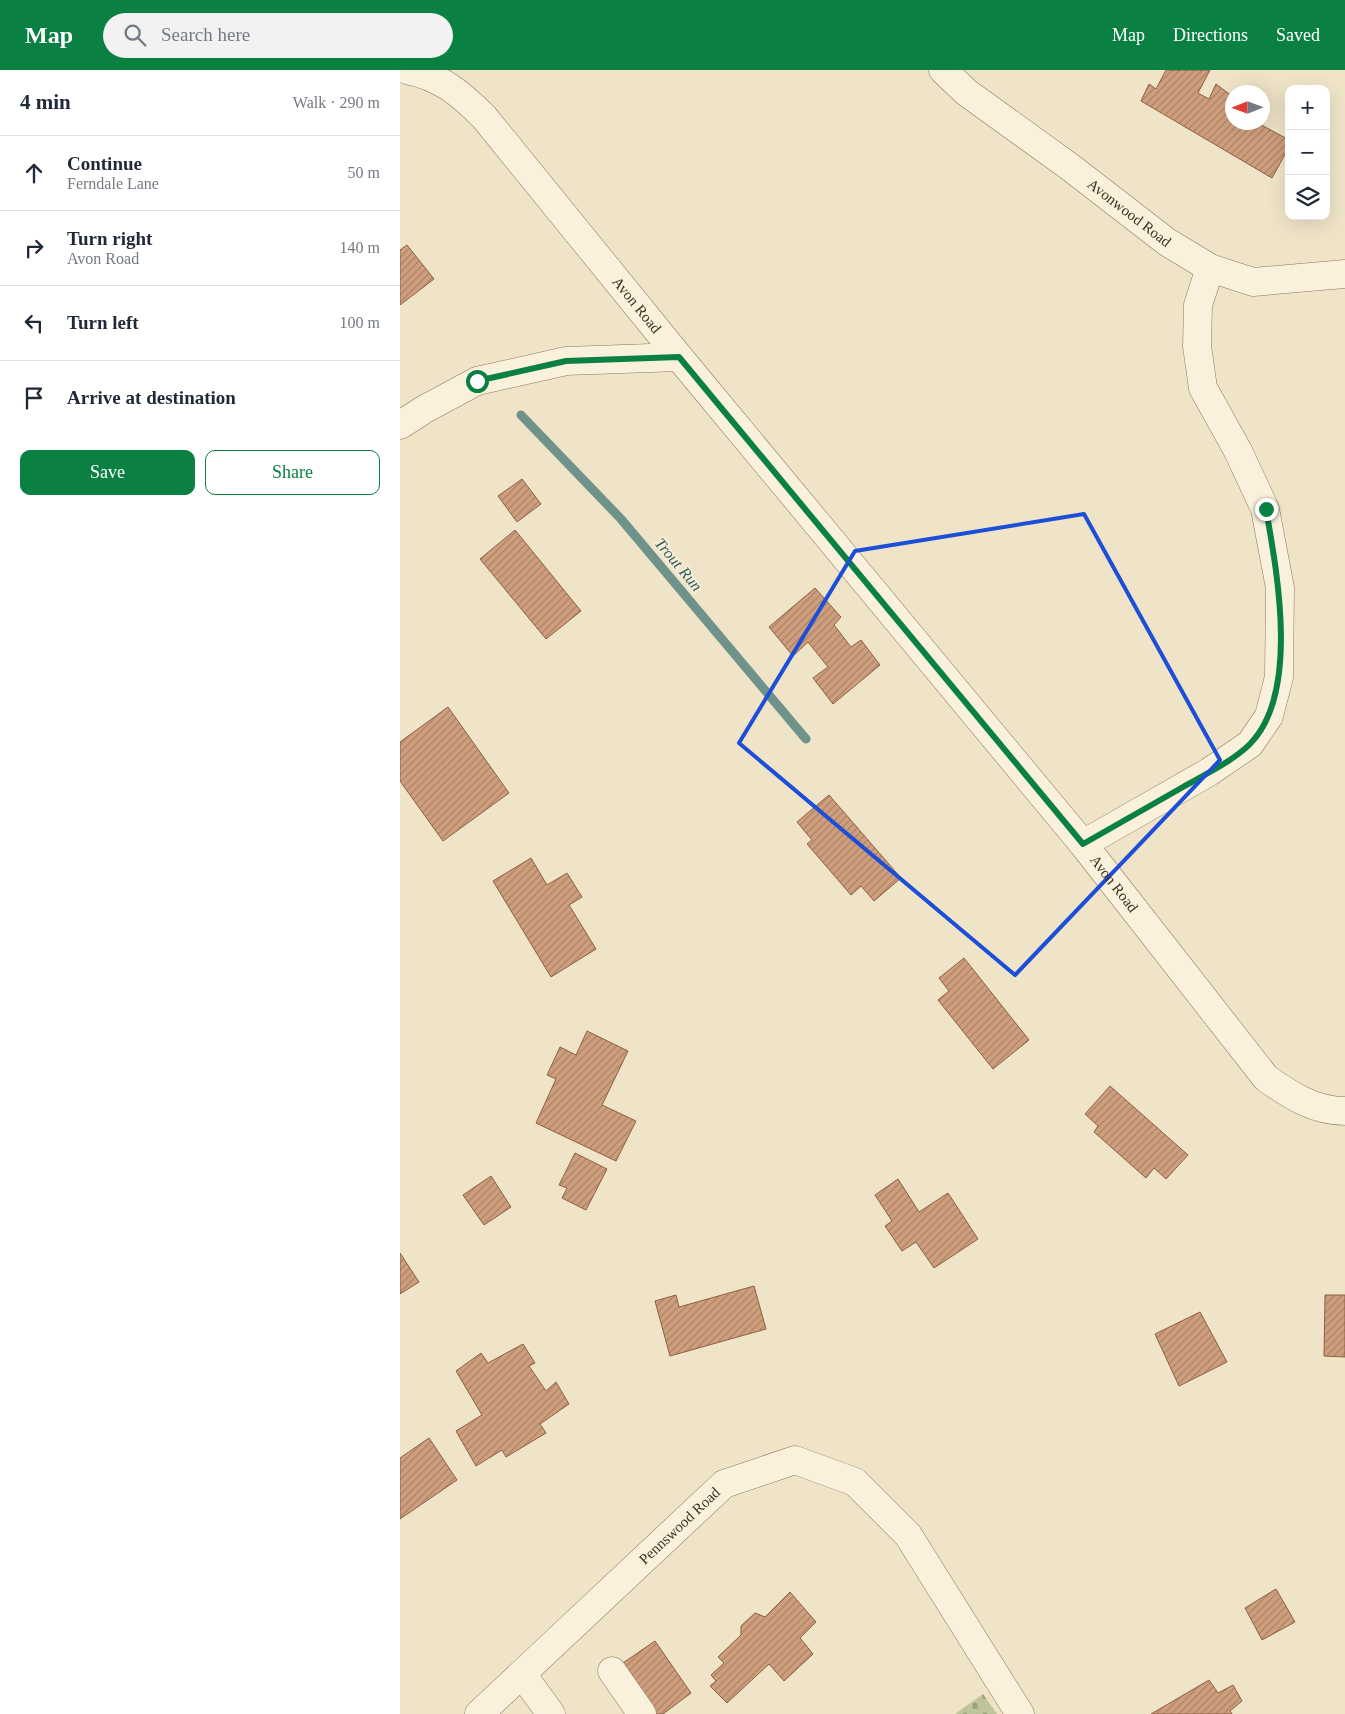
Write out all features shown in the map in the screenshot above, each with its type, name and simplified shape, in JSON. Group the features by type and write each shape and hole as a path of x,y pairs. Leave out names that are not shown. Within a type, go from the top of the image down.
{"street":[{"name":"Avon Road","path":"407,70 423,73 458,91 484,117 679,357 1083,844 1266,1078 1294,1098 1330,1111 1345,1111"},
{"name":"Avonwood Road","path":"943,70 966,92 1070,167 1167,242 1210,268 1253,282 1345,274"},
{"path":"1083,844 1209,772 1250,744 1269,716 1279,677 1280,588 1266,509 1238,451 1204,388 1197,346 1198,305 1210,268"},
{"path":"400,425 477,381 566,361 679,357"},
{"name":"Pennswood Road","path":"479,1714 724,1484 795,1460 855,1482 908,1536 1020,1714"},
{"path":"612,1671 642,1714"},
{"path":"522,1674 551,1714"}],"highlighted area":[{"path":"1084,514 1220,760 1015,975 739,743 855,551"}],"green space":[{"path":"983,1694 997,1714 955,1714"}],"building":[{"path":"1166,70 1210,70 1198,93 1209,99 1216,84 1225,91 1225,130 1270,130 1285,138 1285,154 1272,178 1141,101 1149,84 1156,89"},
{"path":"407,245 434,279 400,305 400,250"},
{"path":"522,479 541,504 517,522 498,496"},
{"path":"515,530 581,611 546,639 480,559"},
{"path":"815,588 841,617 834,625 851,647 861,640 880,665 833,704 813,678 828,667 808,642 793,656 769,627"},
{"path":"448,707 509,793 443,841 400,781 400,742"},
{"path":"829,795 901,878 874,901 861,886 851,895 807,844 812,840 797,822"},
{"path":"531,858 547,885 567,873 582,897 569,905 596,949 551,977 493,881"},
{"path":"964,958 1029,1040 993,1069 938,1000 949,991 939,978"},
{"path":"587,1031 628,1051 602,1105 636,1121 616,1161 536,1123 556,1079 547,1075 560,1047 576,1055"},
{"path":"1110,1086 1188,1155 1166,1179 1154,1168 1146,1178 1094,1132 1098,1126 1085,1114"},
{"path":"575,1153 607,1169 586,1210 562,1198 567,1188 559,1185"},
{"path":"491,1176 511,1207 484,1225 463,1195"},
{"path":"898,1179 919,1212 948,1193 978,1239 934,1268 916,1242 902,1251 885,1226 892,1221 875,1195"},
{"path":"400,1253 419,1282 400,1294"},
{"path":"754,1286 766,1329 670,1356 655,1301 676,1295 679,1307"},
{"path":"1325,1295 1345,1295 1345,1357 1324,1356"},
{"path":"1200,1312 1227,1362 1179,1386 1155,1334"},
{"path":"523,1344 535,1363 529,1366 546,1391 556,1382 569,1404 540,1424 546,1433 506,1457 502,1450 476,1466 456,1431 482,1415 456,1371 481,1353 488,1363"},
{"path":"429,1438 457,1480 400,1519 400,1458"},
{"path":"1276,1589 1295,1622 1262,1640 1245,1608"},
{"path":"790,1592 816,1622 800,1638 813,1654 784,1681 769,1664 727,1703 710,1686 716,1681 711,1675 724,1663 718,1657 741,1635 741,1626 755,1613 765,1617"},
{"path":"655,1641 691,1693 663,1714 652,1714 617,1667"},
{"path":"1209,1680 1218,1693 1233,1685 1242,1701 1230,1711 1232,1714 1151,1714"}],"waterway":[{"name":"Trout Run","path":"521,415 621,519 806,739"}],"route":[{"path":"477,381 566,361 679,357 1083,844 1209,772 1250,744 1269,716 1279,677 1280,588 1266,509"}]}
